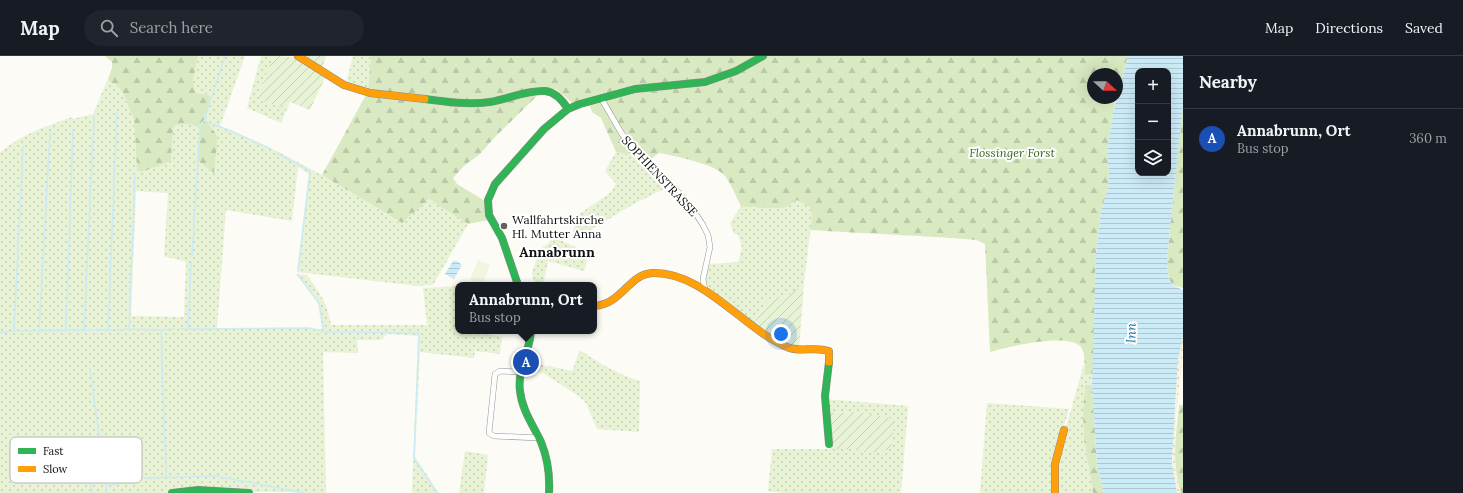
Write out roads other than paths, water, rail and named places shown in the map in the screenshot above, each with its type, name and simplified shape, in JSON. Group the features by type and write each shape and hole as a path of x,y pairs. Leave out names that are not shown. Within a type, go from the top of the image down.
{"street":[{"path":"298,56 344,85 365,92 465,104 490,102 533,92 546,91 560,98 568,109"},
{"path":"517,282 501,235 489,215 488,200 495,184 544,129 568,109 580,104 635,89 704,82 725,76 763,56"},
{"name":"SOPHIENSTRASSE","path":"601,98 622,134 654,171 673,186 704,225 708,235 710,247 703,279 705,290"},
{"path":"597,306 615,300 637,278 646,273 662,274 694,284 705,290 741,319 788,347 796,350 829,351 830,354 825,410 829,444"},
{"path":"694,284 703,279"},
{"path":"531,334 530,344 520,372 519,385 523,404 545,452 550,479 549,493"},
{"path":"520,372 500,371 495,374 488,433 494,436 539,438"},
{"path":"1055,493 1055,464 1064,430"},
{"path":"172,493 198,490 249,493"}],"water":[{"name":"Inn","path":"1128,56 1183,56 1183,108 1167,256 1167,271 1172,285 1183,290 1183,337 1178,359 1172,464 1177,493 1104,493 1097,465 1092,385 1096,253 1101,211 1108,188 1109,173 1107,152 1115,104 1123,104 1123,75"},
{"path":"453,261 457,261 462,265 454,279 445,274"}],"waterway":[{"path":"192,257 200,124 204,121 225,56"},
{"path":"108,330 117,111"},
{"path":"84,331 94,116"},
{"path":"204,121 229,130 271,149"},
{"path":"66,331 73,130"},
{"path":"39,331 50,133"},
{"path":"14,331 23,147"},
{"path":"277,153 310,171 298,270"},
{"path":"117,330 129,329 135,173"},
{"path":"179,329 188,329 191,263"},
{"path":"298,275 319,303 324,329"},
{"path":"188,329 309,328 326,332 419,333 414,458 437,493"},
{"path":"129,329 161,330"},
{"path":"166,477 161,330 174,329"},
{"path":"0,333 14,331 113,330"},
{"path":"90,369 99,437"},
{"path":"142,478 216,476 304,493"},
{"path":"90,483 92,493"},
{"path":"107,493 106,486 120,483"}],"place":[{"name":"Wallfahrtskirche Hl. Mutter Anna","path":"504,226"},
{"name":"Annabrunn, Ort","path":"526,362"}],"district":[{"name":"Annabrunn","path":"557,252"}],"park label":[{"name":"Flossinger Forst","path":"1012,152"}]}
